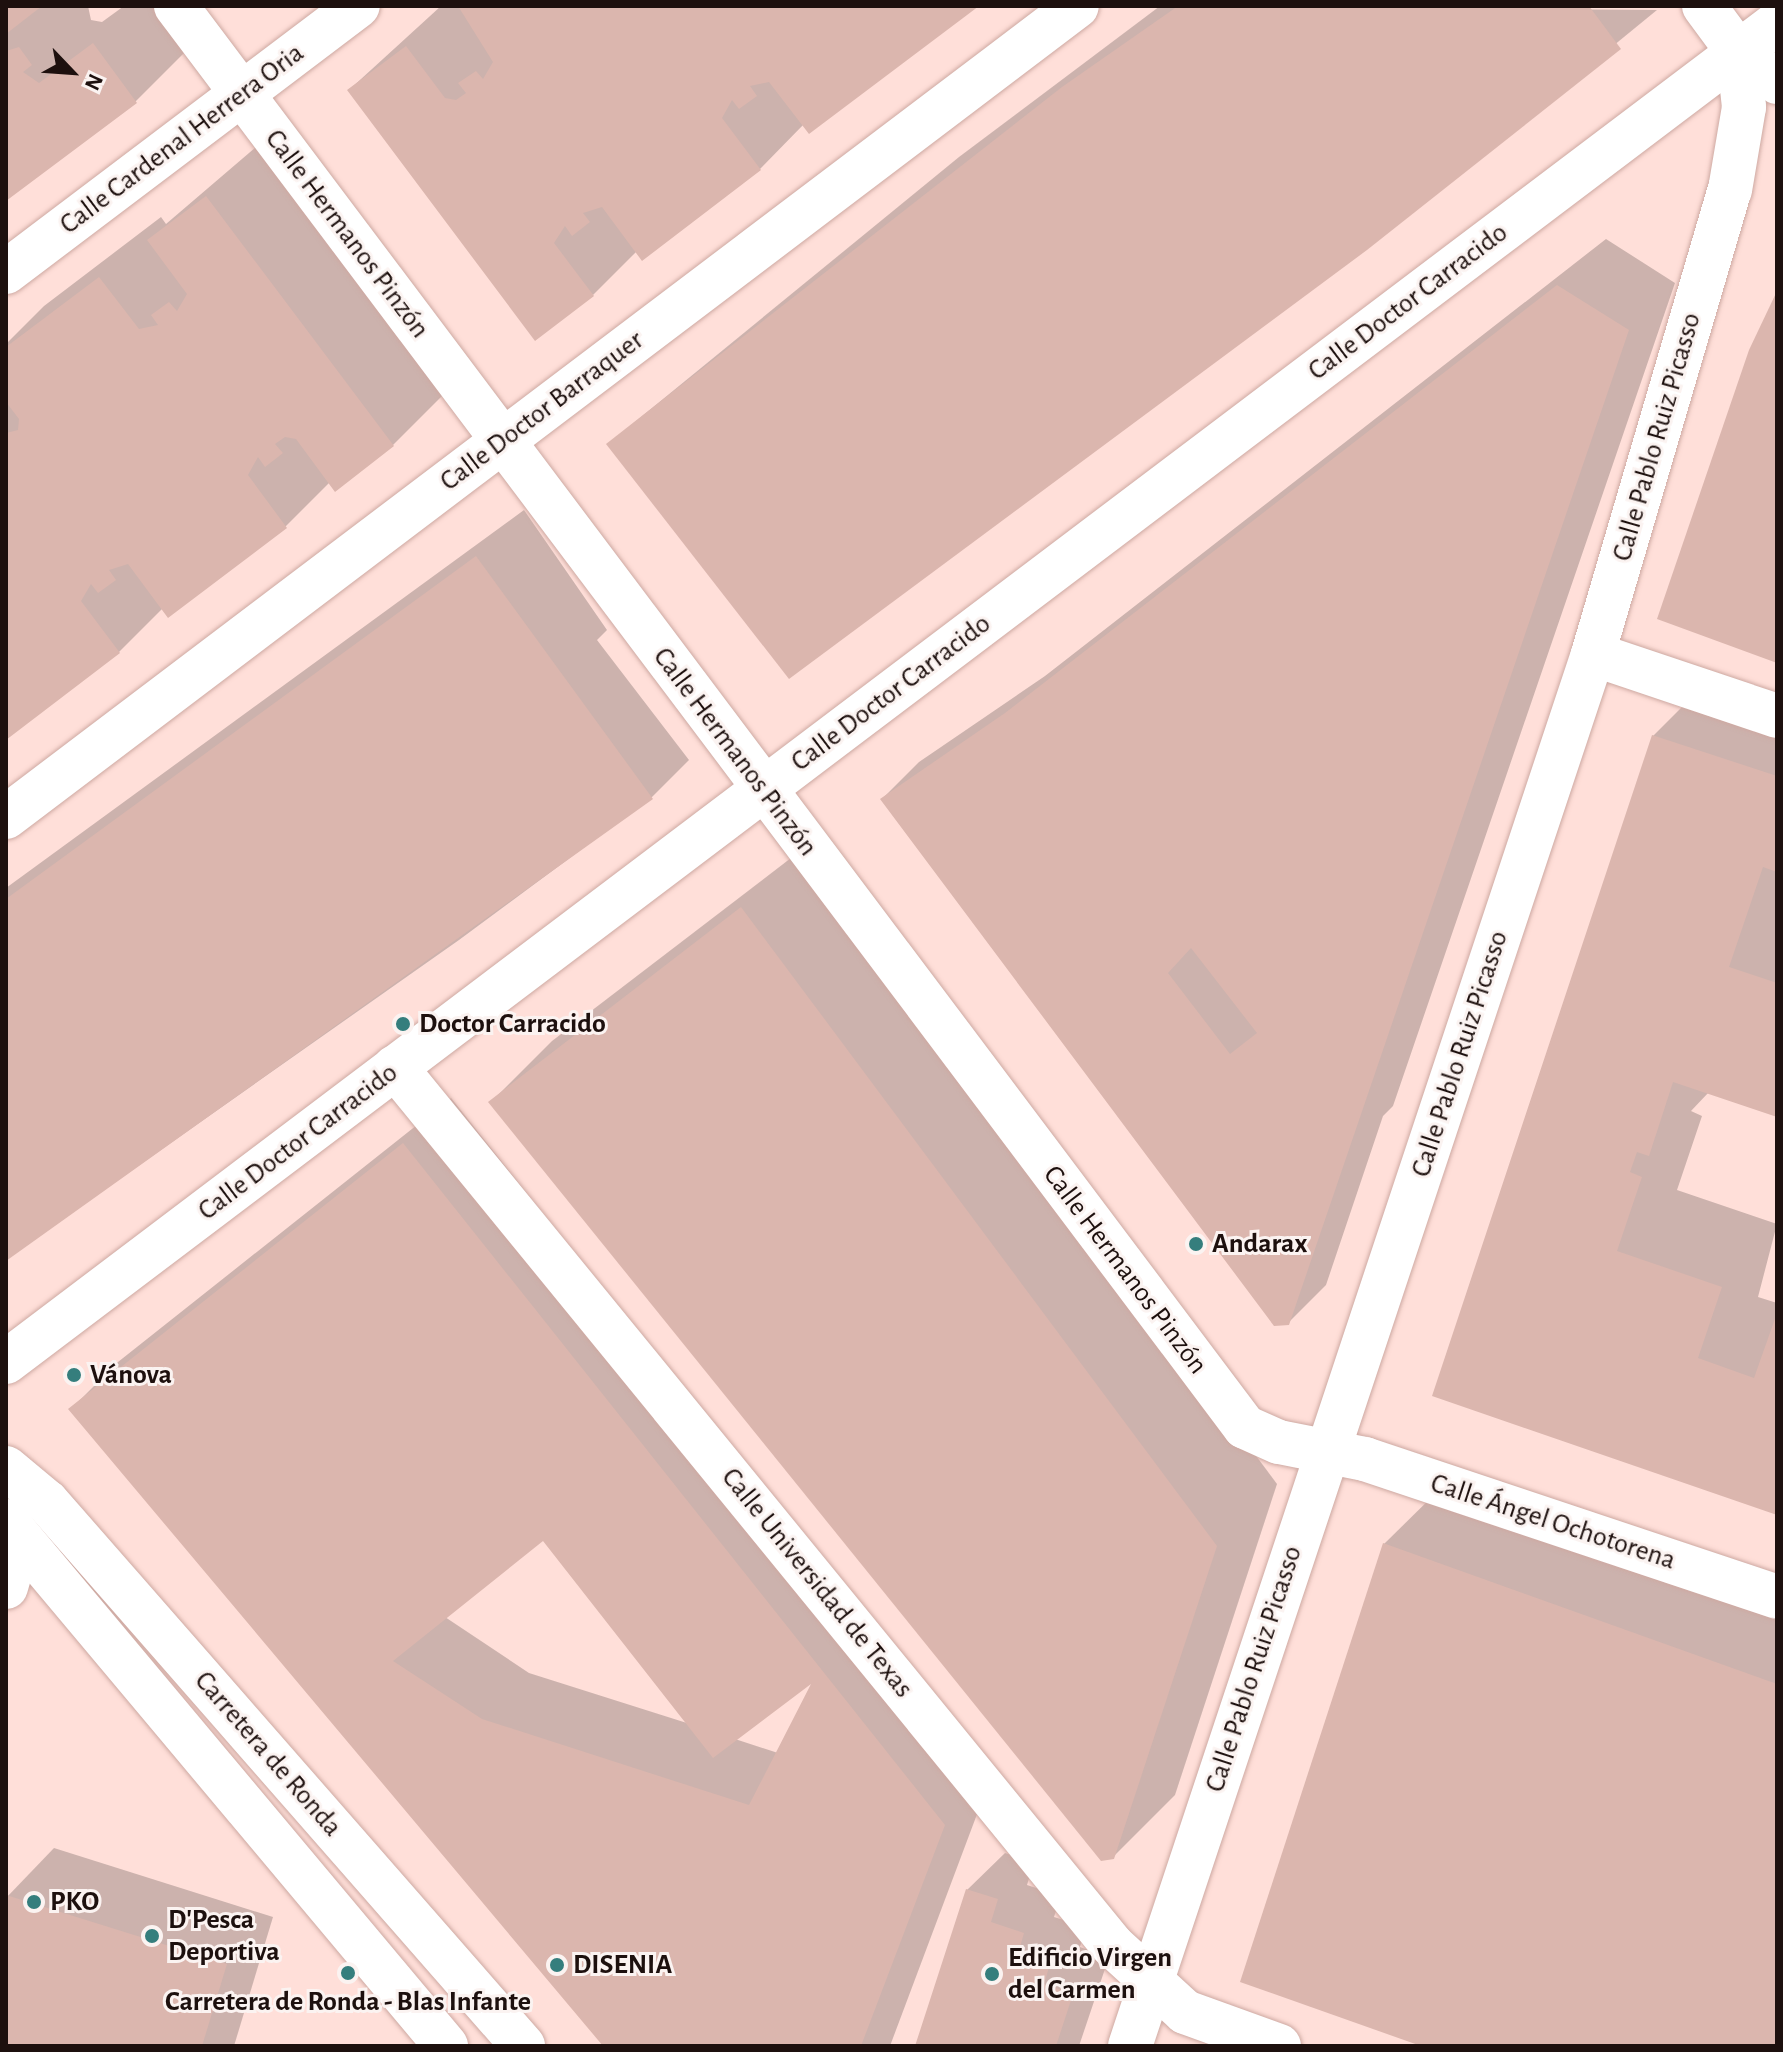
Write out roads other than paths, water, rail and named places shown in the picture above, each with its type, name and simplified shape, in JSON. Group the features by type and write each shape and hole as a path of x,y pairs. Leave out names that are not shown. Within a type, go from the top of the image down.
{"street":[{"name":"Calle Hermanos Pinzón","path":"176,6 1245,1427 1328,1450"},
{"name":"Calle Cardenal Herrera Oria","path":"6,272 358,6"},
{"name":"Calle Doctor Barraquer","path":"6,817 1077,6"},
{"path":"1704,6 1738,52 1777,82"},
{"name":"Calle Doctor Carracido","path":"6,1362 1777,23"},
{"name":"Calle Pablo Ruiz Picasso","path":"1130,2046 1593,654 1730,190 1744,107 1738,52"},
{"path":"1593,654 1777,716"},
{"name":"Calle Universidad de Texas","path":"395,1067 1150,1985 1185,2012 1279,2046"},
{"name":"Calle Ángel Ochotorena","path":"1328,1450 1777,1597"},
{"name":"Carretera de Ronda","path":"6,1468 47,1502 523,2046"},
{"path":"6,1587 12,1532"},
{"name":"Carretera de Ronda","path":"12,1532 446,2046"}],"place":[{"name":"Doctor Carracido","path":"403,1024"},
{"name":"Andarax","path":"1196,1244"},
{"name":"Vánova","path":"74,1375"},
{"name":"PKO","path":"34,1902"},
{"name":"D'Pesca Deportiva","path":"152,1936"},
{"name":"DISENIA","path":"557,1965"},
{"name":"Carretera de Ronda - Blas Infante","path":"348,1973"},
{"name":"Edificio Virgen del Carmen","path":"992,1974"}]}
